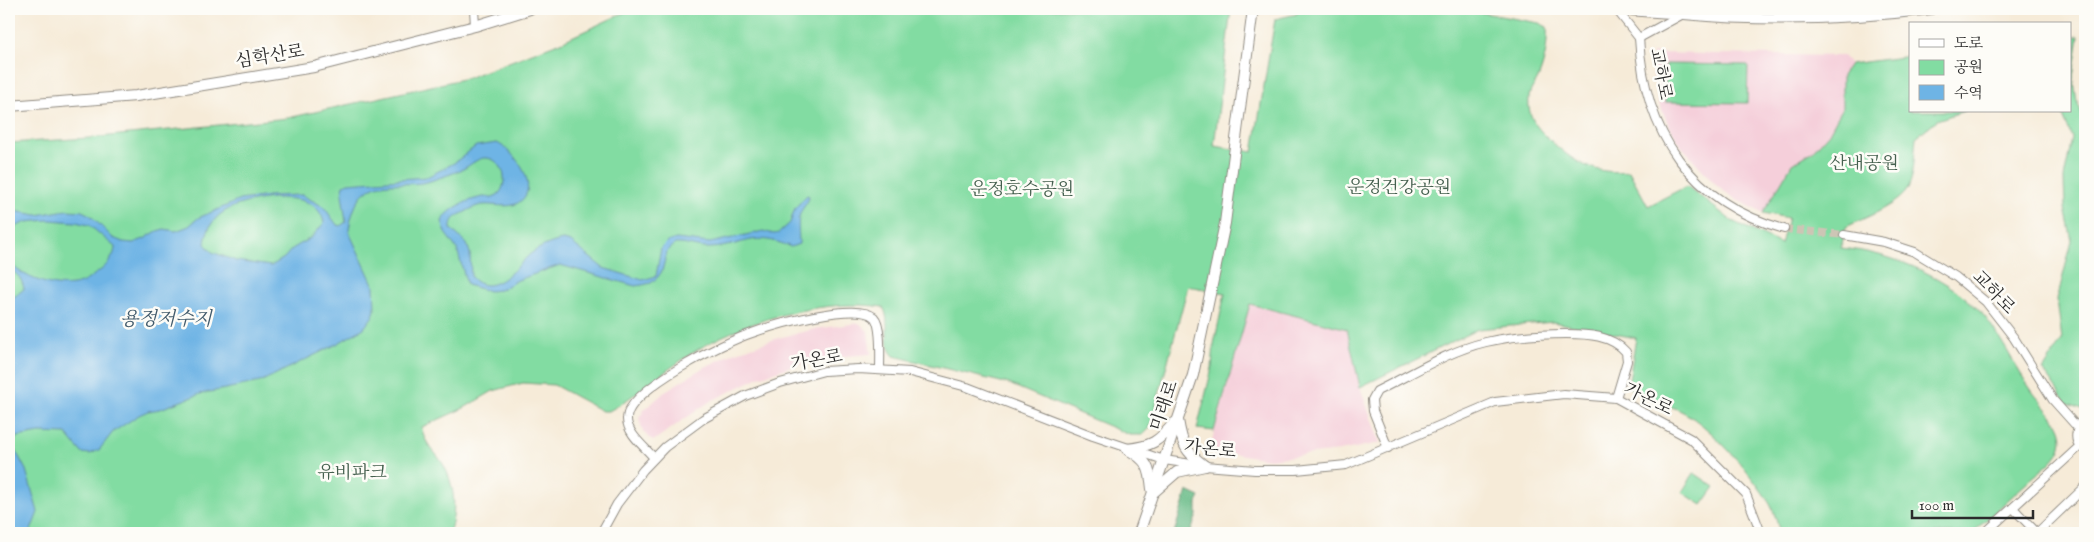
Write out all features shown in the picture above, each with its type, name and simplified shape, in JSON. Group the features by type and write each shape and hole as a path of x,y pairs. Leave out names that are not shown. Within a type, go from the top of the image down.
{"street":[{"path":"474,9 475,26"},
{"name":"심학산로","path":"9,106 136,96 314,67 475,26 530,9"},
{"path":"1616,9 1639,38 1679,11"},
{"path":"1624,9 1679,11 1701,16 1792,18 1885,14 1931,9"},
{"name":"미래로","path":"1139,533 1193,376 1225,224 1253,11"},
{"name":"교하로","path":"1639,38 1641,66 1650,105 1659,128 1675,155 1694,178 1716,198 1742,214 1762,223 1784,229"},
{"name":"교하로","path":"1844,235 1884,242 1915,252 1956,277 1986,302 2014,338 2053,400 2082,427"},
{"path":"654,458 628,426 627,418 630,407 645,391 689,362 751,333 838,312 866,313 873,317 878,327 880,369"},
{"path":"1388,448 1374,411 1372,400 1378,391 1446,356 1484,342 1530,334 1580,334 1612,339 1626,352 1627,361 1616,398"},
{"name":"가온로","path":"601,533 617,504 654,458 665,447 703,419 745,396 780,383 824,371 880,369 910,372 967,387 1127,449 1164,460 1255,470 1306,469 1346,465 1495,402 1564,394 1616,398 1691,439 1746,494 1761,533"},
{"path":"1127,449 1144,447 1154,443 1178,419"},
{"path":"1178,419 1186,451 1205,466"},
{"path":"1985,533 2083,448 2076,439 2082,427"},
{"path":"1127,449 1141,457 1148,465 1151,476 1152,495"},
{"path":"1152,495 1177,472 1205,466"},
{"path":"2013,508 2037,533 2085,487"}],"shaded area":[{"path":"1652,53 1843,56 1850,64 1842,76 1842,109 1829,133 1812,152 1792,164 1763,213 1737,200 1718,187 1682,147 1669,126 1659,103 1652,70"},
{"path":"1249,304 1347,329 1360,387 1380,443 1340,451 1269,459 1211,450 1214,431"},
{"path":"859,323 868,331 871,354 846,356 792,366 759,377 709,402 653,441 643,432 639,418 644,410 667,390 701,369 734,353 778,338 815,329"}],"green space":[{"name":"운정호수공원","path":"632,9 1231,9 1214,146 1253,152 1275,19 1297,14 1297,9 1462,9 1539,23 1547,27 1544,58 1538,79 1530,94 1529,104 1534,122 1550,140 1568,155 1595,169 1617,172 1629,171 1648,206 1687,186 1732,221 1781,244 1788,218 1763,213 1792,164 1812,152 1829,133 1842,109 1842,76 1850,64 1909,56 1909,112 1961,112 1937,120 1916,137 1913,170 1908,188 1904,194 1889,206 1846,227 1841,248 1880,255 1919,269 1955,290 1971,303 1985,317 2032,391 2054,418 2061,433 2060,449 2047,466 1972,533 1780,533 1773,511 1763,493 1719,440 1683,412 1640,395 1628,386 1636,338 1553,322 1478,329 1360,387 1347,329 1250,304 1214,431 1197,429 1212,368 1214,344 1225,293 1188,286 1150,428 1143,435 1130,435 1009,384 894,356 888,345 887,319 883,307 841,305 774,317 732,332 693,352 623,403 609,411 602,411 554,385 523,383 493,391 464,408 422,427 426,440 444,466 451,484 454,504 449,533 9,533 9,143 90,138 288,118 467,78 561,42"},
{"path":"2079,36 2073,76 2077,101 2085,122 2085,410 2066,403 2043,370 2062,340 2057,299 2072,241 2065,208 2064,179 2072,138 2061,112 2072,112 2072,37"},
{"path":"1666,64 1748,65 1747,103 1665,102"},
{"path":"1694,473 1715,487 1702,505 1682,492"},
{"path":"1187,491 1200,497 1197,503 1197,515 1190,533 1174,533"}],"water":[{"name":"용정저수지","path":"497,143 504,147 518,162 524,171 527,181 527,190 524,198 516,204 474,207 458,215 452,221 451,229 467,244 470,253 471,277 478,283 494,284 509,275 534,251 548,244 563,240 571,242 603,268 643,280 656,276 661,248 667,242 676,239 710,243 763,231 774,234 779,233 790,223 795,208 807,195 809,198 799,217 799,244 791,247 778,242 758,239 710,248 675,244 667,252 662,271 651,283 635,286 560,265 518,280 500,290 489,291 467,285 457,249 445,233 442,221 449,212 466,202 478,198 494,197 499,194 503,187 504,177 502,169 497,163 491,159 484,158 459,171 427,182 386,184 371,188 358,200 349,228 349,232 374,286 375,310 364,328 335,345 260,382 200,394 139,415 113,432 99,450 90,454 82,453 66,434 40,433 17,437 12,444 26,470 38,512 30,533 9,533 9,301 24,289 19,277 9,269 9,263 24,274 43,282 62,286 72,285 84,282 103,268 112,257 115,247 89,225 75,222 49,220 26,222 9,230 9,210 37,215 67,210 82,211 90,215 113,238 133,243 157,231 164,229 176,231 189,226 198,218 240,200 269,196 302,195 324,207 337,225 340,226 346,222 342,194 344,185 348,183 427,177 454,163 476,146","holes":["280,198 296,199 311,204 317,209 324,223 312,237 292,249 284,258 271,266 236,261 212,252 205,244 213,222 229,209 250,202"]}],"tunnel":[{"path":"1784,229 1844,235"}],"park label":[{"name":"산내공원","path":"1864,164"},
{"name":"운정건강공원","path":"1399,188"},
{"name":"유비파크","path":"352,473"}]}
